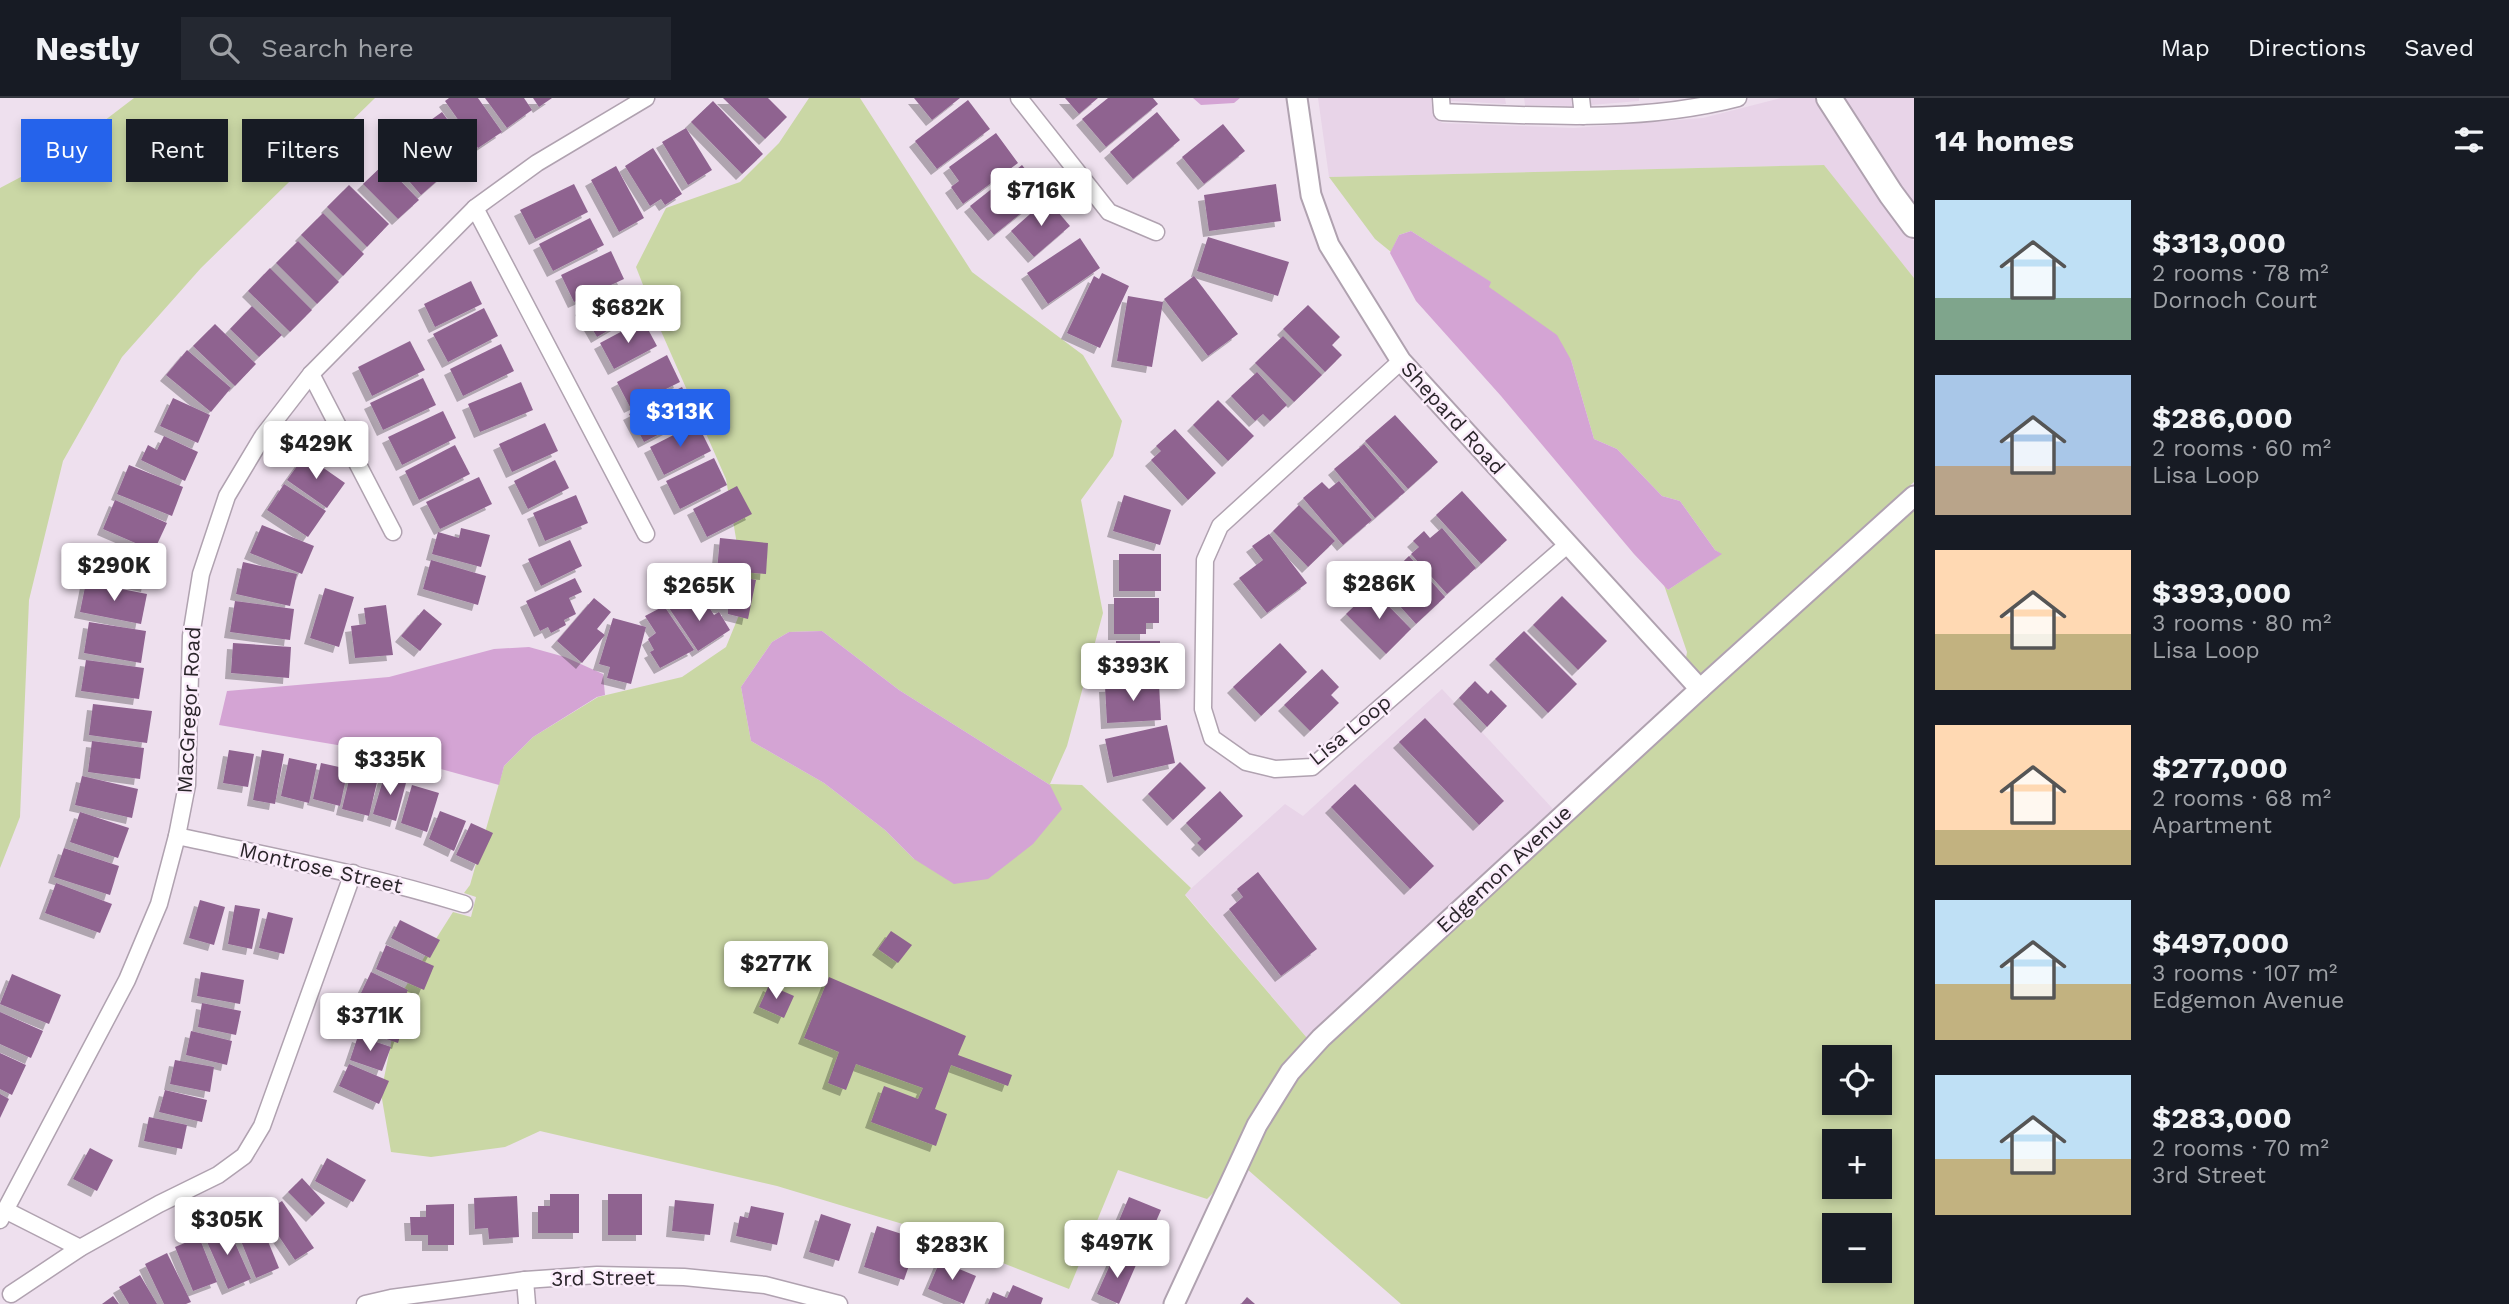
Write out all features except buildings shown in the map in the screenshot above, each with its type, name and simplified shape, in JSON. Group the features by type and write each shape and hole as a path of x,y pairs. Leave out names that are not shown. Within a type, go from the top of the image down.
{"main road":[{"path":"1829,98 1914,225"}],"street":[{"name":"MacGregor Road","path":"3,1215 127,980 159,904 187,785 191,636 201,574 227,496 263,436 311,374 475,208 537,163 646,98"},
{"path":"1019,98 1109,212 1156,232"},
{"name":"Shepard Road","path":"1297,98 1311,195 1329,245 1401,361 1699,689"},
{"path":"1441,98 1442,112 1583,116 1649,105 1703,107 1738,98"},
{"path":"1515,98 1516,115"},
{"path":"1581,98 1583,116"},
{"path":"475,208 646,534"},
{"name":"Lisa Loop","path":"1401,361 1220,526 1205,560 1203,709 1212,738 1246,762 1275,769 1312,767 1567,545"},
{"path":"311,374 393,531"},
{"name":"Edgemon Avenue","path":"1174,1304 1257,1125 1290,1072 1321,1038 1699,689 1914,496"},
{"name":"Montrose Street","path":"177,836 352,873 464,904"},
{"path":"10,1294 80,1248 159,1203 218,1175 244,1156 262,1126 352,873"},
{"path":"3,1215 80,1248"},
{"name":"3rd Street","path":"365,1304 525,1280 597,1275 684,1277 765,1286 839,1304"},
{"path":"525,1280 527,1304"}],"shaded area":[{"path":"1193,98 1240,98 1234,103 1201,105"},
{"path":"1318,98 1431,98 1433,114 1442,123 1574,128 1703,118 1781,98 1817,98 1883,200 1914,241 1914,278 1823,165 1329,177"},
{"path":"1450,98 1505,98 1506,104 1451,101"},
{"path":"1524,98 1571,98 1572,106 1525,105"},
{"path":"1591,98 1639,98 1639,101 1591,105"},
{"path":"1841,98 1914,98 1914,208"},
{"path":"1411,231 1491,282 1489,287 1557,335 1571,360 1594,439 1617,449 1662,496 1680,501 1715,550 1722,554 1668,590 1416,301 1390,253 1399,235"},
{"path":"822,631 899,690 1050,785 1062,809 1033,844 988,879 954,884 914,859 885,830 824,783 751,741 741,687 772,642 789,632"},
{"path":"529,647 565,657 603,674 605,695 597,697 533,737 504,766 499,785 379,752 219,725 227,691 389,677 494,649"},
{"path":"1442,689 1553,809 1307,1038 1185,894 1285,804 1303,816"}],"green space":[{"path":"134,98 375,98 354,119 242,119 242,182 289,182 201,268 122,357 63,461 29,600 20,817 0,868 0,188 21,177 21,182 112,182 112,119 107,119"},
{"path":"809,98 860,98 972,272 1083,355 1122,421 1113,456 1081,500 1103,613 1067,746 1050,784 1082,785 1191,888 1185,895 1307,1038 1267,1092 1216,1190 1207,1199 1118,1170 1069,1289 906,1225 777,1186 540,1131 505,1147 431,1157 391,1152 381,1093 401,994 453,912 471,917 476,897 464,893 470,885 504,766 533,737 598,697 682,677 726,647 746,598 726,479 636,267 666,208 740,182 779,143","holes":["822,631 899,690 1050,785 914,859 885,830 824,783 751,741 741,687 772,642 789,632"]},
{"path":"1824,165 1914,278 1914,482 1700,674 1686,658 1687,652 1664,585 1668,590 1721,554 1715,550 1680,501 1662,496 1617,449 1594,439 1571,360 1517,308 1488,287 1490,282 1411,231 1399,235 1391,252 1375,239 1329,177"},
{"path":"1914,510 1914,1304 1401,1304 1247,1169 1265,1131 1297,1080 1327,1046 1706,697"}]}
